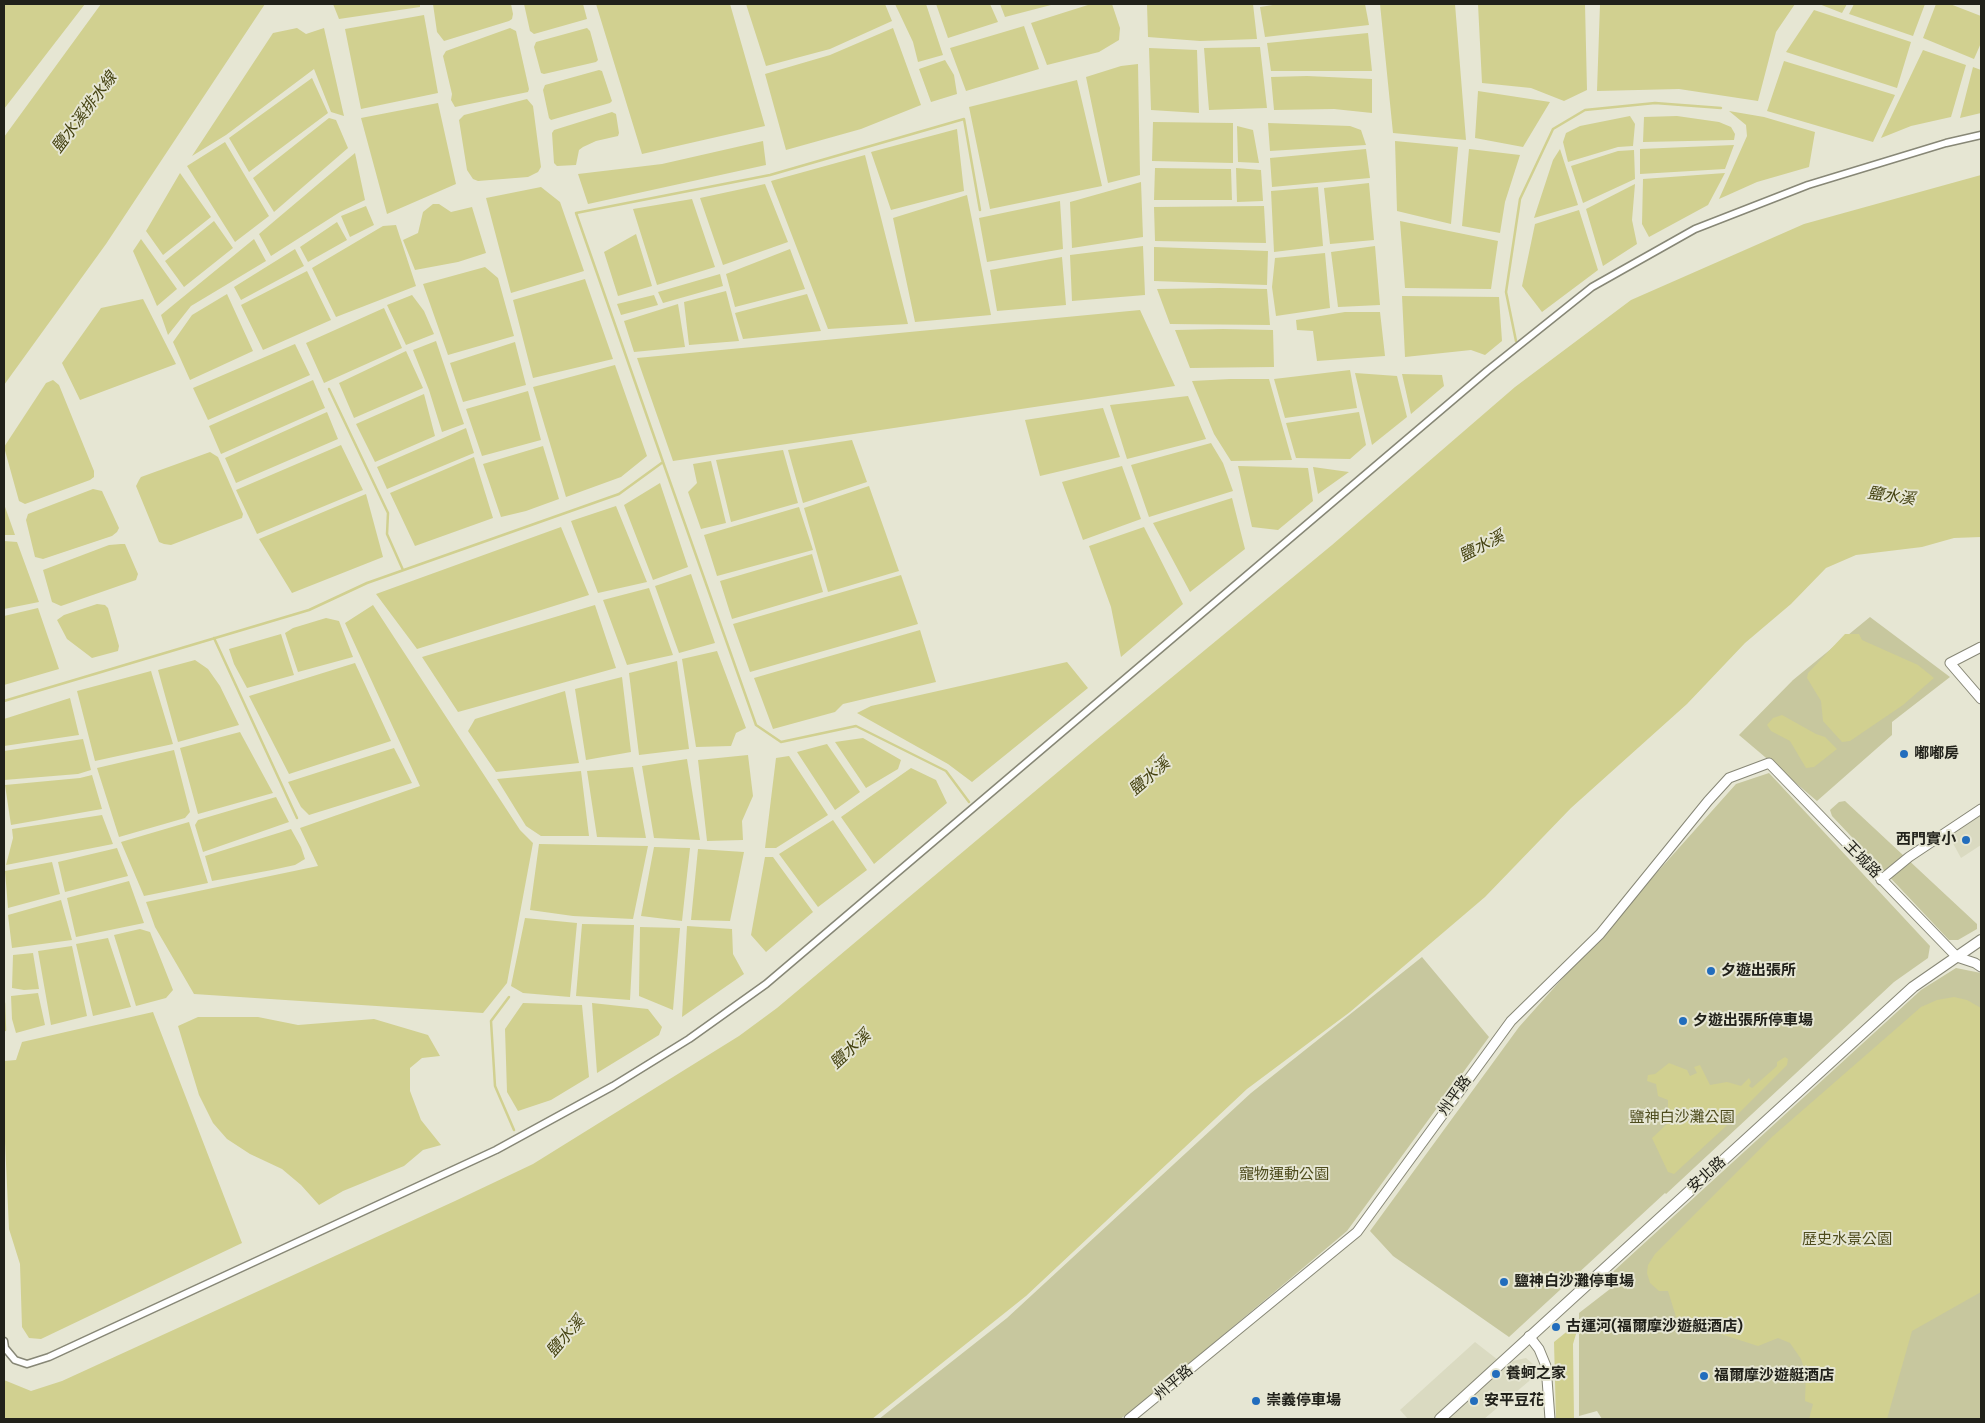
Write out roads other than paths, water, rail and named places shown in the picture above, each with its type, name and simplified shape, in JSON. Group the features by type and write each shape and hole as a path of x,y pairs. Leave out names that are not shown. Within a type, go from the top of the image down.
{"street":[{"path":"4,1341 5,1348 15,1360 27,1364 49,1357 496,1150 613,1086 689,1039 766,984 1487,371 1592,287 1654,251 1704,226 1844,173 1981,135"},
{"path":"1981,647 1950,662 1981,699"},
{"name":"王城路","path":"1769,763 1957,957"},
{"name":"州平路","path":"1128,1419 1141,1416 1357,1232 1511,1021 1600,934 1708,801 1730,778 1769,763"},
{"path":"1881,880 1909,857 1981,809"},
{"name":"安北路","path":"1440,1419 1913,987 1981,940"},
{"path":"1957,957 1975,962 1981,967"},
{"path":"1529,1336 1539,1349 1546,1366 1550,1419"}],"water":[{"path":"4,4 85,4 4,109"},
{"name":"鹽水溪排水線","path":"101,4 265,4 106,244 4,385 4,137"},
{"path":"333,4 420,4 420,7 339,19"},
{"path":"433,4 511,4 513,14 512,19 509,21 444,41 437,32"},
{"path":"524,4 583,4 587,19 534,34 530,31"},
{"path":"596,4 730,4 765,126 642,154"},
{"path":"746,4 885,4 892,21 830,49 766,66"},
{"path":"895,4 926,4 943,55 918,62 913,42"},
{"path":"936,4 990,4 998,22 948,38"},
{"path":"1000,4 1051,4 1051,5 1005,17"},
{"path":"1091,4 1112,4 1120,28 1119,40 1099,52 1047,65 1031,23"},
{"path":"1147,4 1253,4 1257,39 1200,41 1148,37"},
{"path":"1279,4 1365,4 1369,25 1265,37 1260,7"},
{"path":"1380,4 1455,4 1466,140 1393,133"},
{"path":"1478,4 1585,4 1587,90 1564,101 1531,88 1482,83"},
{"path":"1600,4 1795,4 1776,32 1758,101 1679,89 1597,91"},
{"path":"1819,4 1847,4 1842,13"},
{"path":"1854,4 1925,4 1913,36 1849,14"},
{"path":"1936,4 1950,4 1981,16 1981,43 1974,59 1923,38"},
{"path":"1814,10 1911,42 1897,88 1786,52"},
{"path":"424,15 438,93 361,109 345,29"},
{"path":"1024,26 1039,69 966,91 950,48"},
{"path":"297,28 306,34 324,28 344,116 331,112 314,69 226,135 192,156 273,33"},
{"path":"510,28 516,31 529,89 528,92 455,107 451,100 452,94 443,56 446,51"},
{"path":"587,28 590,31 598,60 596,62 544,74 541,73 534,47 536,42"},
{"path":"893,28 921,105 861,129 786,150 765,74 830,55"},
{"path":"1368,33 1372,71 1271,71 1267,43"},
{"path":"1260,47 1267,108 1209,110 1204,48"},
{"path":"1149,48 1197,50 1199,113 1151,110"},
{"path":"1923,50 1966,65 1951,117 1911,126 1881,138"},
{"path":"945,60 954,75 957,94 931,102 919,69"},
{"path":"1784,61 1895,95 1873,142 1767,111"},
{"path":"1138,64 1140,175 1108,183 1086,77 1121,66"},
{"path":"1973,67 1981,70 1981,113 1960,118"},
{"path":"599,70 602,71 612,101 610,103 551,120 549,118 543,90 545,85"},
{"path":"1307,76 1372,79 1372,113 1334,109 1274,110 1271,77"},
{"path":"312,78 328,113 249,172 229,138"},
{"path":"1077,80 1102,186 990,209 969,107"},
{"path":"1478,91 1550,102 1523,147 1475,138"},
{"path":"527,99 533,106 541,167 538,172 528,177 478,181 473,179 467,170 459,120 464,115"},
{"path":"438,103 456,184 387,214 361,118"},
{"path":"1729,111 1764,117 1815,132 1809,167 1757,182 1719,199 1747,136 1746,125"},
{"path":"612,112 616,114 618,136 596,141 583,147 579,150 576,165 557,166 554,163 552,133 554,130"},
{"path":"1630,116 1635,124 1633,146 1618,147 1568,162 1563,142 1566,133 1580,126"},
{"path":"1677,116 1719,122 1731,127 1735,134 1734,140 1643,142 1644,117"},
{"path":"329,118 336,120 348,148 274,212 253,178"},
{"path":"1153,122 1233,123 1233,163 1152,161"},
{"path":"1268,123 1350,126 1361,130 1366,145 1270,151"},
{"path":"1237,126 1253,130 1259,163 1238,162"},
{"path":"957,129 964,191 891,210 871,152"},
{"path":"763,141 766,165 588,204 578,174 662,164"},
{"path":"1395,141 1458,147 1451,224 1397,211"},
{"path":"225,142 269,216 235,242 187,166"},
{"path":"1734,145 1725,169 1640,174 1640,149"},
{"path":"1366,149 1370,178 1272,187 1270,158"},
{"path":"1469,149 1520,155 1505,202 1500,233 1462,226"},
{"path":"1560,149 1578,205 1534,218 1553,160"},
{"path":"1634,150 1635,179 1583,203 1571,166 1618,151"},
{"path":"355,153 365,200 340,212 271,256 259,234"},
{"path":"865,155 908,324 828,329 771,181"},
{"path":"1155,168 1231,169 1232,200 1154,200"},
{"path":"1236,168 1261,170 1263,201 1237,202"},
{"path":"180,173 211,217 163,255 146,231"},
{"path":"1725,173 1708,205 1649,237 1642,224 1643,179"},
{"name":"鹽水溪","path":"1981,175 1981,537 1954,538 1922,547 1856,555 1826,568 1791,604 1745,643 1687,704 1571,808 1485,897 1350,1012 1247,1089 1026,1296 872,1419 4,1419 4,1380 31,1391 62,1381 455,1201 533,1164 739,1036 777,1008 1332,545 1515,387 1631,300 1804,224"},
{"path":"1141,182 1143,237 1072,248 1070,202"},
{"path":"1369,183 1374,240 1330,244 1324,188"},
{"path":"765,184 788,242 723,265 700,198"},
{"path":"1635,184 1632,220 1637,244 1603,266 1586,209"},
{"path":"541,187 560,202 584,271 511,293 486,198"},
{"path":"1318,187 1323,246 1274,252 1271,191"},
{"path":"967,195 991,315 915,322 893,218"},
{"path":"692,199 715,267 657,285 633,209"},
{"path":"1060,201 1063,249 987,262 979,218"},
{"path":"433,204 439,204 451,212 472,207 486,253 458,262 415,270 403,240 418,233 423,212"},
{"path":"366,206 374,225 350,237 341,216"},
{"path":"1264,206 1266,243 1155,241 1154,207"},
{"path":"1579,210 1598,270 1542,312 1522,286 1535,224"},
{"path":"214,221 233,248 184,287 165,261"},
{"path":"1400,221 1498,241 1491,289 1405,288"},
{"path":"337,222 347,240 308,262 300,247"},
{"path":"396,225 416,286 336,317 312,268 383,226"},
{"path":"636,234 652,286 618,296 604,252"},
{"path":"141,239 177,289 157,306 133,251"},
{"path":"254,239 266,261 191,306 168,335 161,315"},
{"path":"1143,246 1145,295 1072,301 1070,255"},
{"path":"1375,246 1380,305 1338,307 1331,252"},
{"path":"1154,247 1268,251 1267,285 1154,281"},
{"path":"295,249 304,266 241,300 234,287"},
{"path":"790,249 805,289 735,307 726,274"},
{"path":"1325,253 1330,308 1276,316 1272,287 1275,258"},
{"path":"1062,257 1066,305 997,311 990,270"},
{"path":"485,267 498,278 514,336 448,355 423,284"},
{"path":"307,271 331,320 263,350 241,305"},
{"path":"720,274 723,286 663,303 658,292"},
{"path":"585,279 613,359 533,378 513,300"},
{"path":"1157,289 1267,289 1270,325 1170,324"},
{"path":"726,291 739,341 689,345 684,302"},
{"path":"227,294 253,351 190,380 173,342 192,315"},
{"path":"807,294 821,331 743,339 735,313"},
{"path":"412,295 424,311 434,334 406,345 387,305"},
{"path":"654,295 658,305 621,315 617,304"},
{"path":"1402,296 1499,297 1502,341 1485,355 1471,350 1405,357"},
{"path":"143,299 176,364 80,400 62,363 101,308"},
{"path":"678,304 685,347 634,352 624,321"},
{"path":"384,308 402,348 324,383 306,343"},
{"path":"1140,310 1175,386 673,461 637,358"},
{"path":"1345,312 1380,312 1385,356 1317,361 1313,331 1297,330 1296,320"},
{"path":"1175,330 1273,330 1274,367 1190,368"},
{"path":"436,341 464,424 442,432 429,390 413,350"},
{"path":"515,342 526,385 463,402 450,363"},
{"path":"295,344 310,375 208,420 193,388"},
{"path":"406,351 423,388 354,418 339,383"},
{"path":"615,365 647,456 621,477 566,497 533,387"},
{"path":"1350,370 1357,408 1285,418 1274,379"},
{"path":"1355,373 1397,376 1407,417 1372,445"},
{"path":"1402,374 1442,375 1444,386 1411,414"},
{"path":"1269,379 1292,460 1231,461 1214,434 1192,381"},
{"path":"53,380 59,385 94,471 94,477 25,504 19,501 4,447 46,383"},
{"path":"313,380 325,408 221,454 209,426"},
{"path":"528,391 541,440 482,456 466,409"},
{"path":"424,394 435,436 375,462 356,424"},
{"path":"1188,396 1206,439 1127,459 1110,405"},
{"path":"1103,408 1120,457 1040,476 1025,420"},
{"path":"327,412 338,439 236,483 225,458"},
{"path":"1359,412 1366,445 1350,459 1296,458 1286,423"},
{"path":"466,428 474,453 387,489 377,467"},
{"path":"852,440 867,482 803,503 788,450"},
{"path":"1211,443 1223,463 1233,491 1149,517 1131,465"},
{"path":"341,445 363,490 257,534 236,490"},
{"path":"543,446 559,499 526,511 501,517 483,464"},
{"path":"783,450 798,503 731,522 716,460"},
{"path":"210,452 218,457 243,514 242,518 171,545 159,542 136,486 139,480 141,477"},
{"path":"474,457 493,518 415,546 390,493"},
{"path":"711,461 726,523 701,529 688,492 697,483 693,464"},
{"path":"1122,466 1141,519 1083,540 1062,482"},
{"path":"1238,466 1308,468 1313,501 1278,530 1252,527"},
{"path":"1313,467 1349,472 1318,494"},
{"path":"660,483 688,567 653,580 624,505"},
{"path":"869,486 899,571 828,592 804,508"},
{"path":"93,489 102,491 119,528 117,532 112,536 43,559 35,557 26,520 28,514"},
{"path":"366,494 383,557 292,593 259,539"},
{"path":"1232,498 1245,549 1190,592 1153,523"},
{"path":"4,504 15,535 4,535"},
{"path":"616,506 647,582 598,593 571,521"},
{"path":"799,507 813,550 717,576 704,535"},
{"path":"561,527 589,595 417,649 376,594"},
{"path":"1144,527 1183,604 1121,657 1111,607 1089,546"},
{"path":"4,541 17,542 39,602 4,609"},
{"path":"125,544 138,574 136,580 61,606 52,602 43,570 109,545"},
{"path":"812,554 823,592 732,619 720,581"},
{"path":"691,574 715,643 679,653 655,586"},
{"path":"901,575 918,624 750,672 733,624"},
{"path":"649,588 673,655 627,665 603,600"},
{"path":"97,604 105,605 108,608 119,646 118,651 92,658 67,639 57,620 64,615"},
{"path":"373,605 520,830 533,843 507,983 483,1013 194,994 155,927 146,902 318,866 300,828 420,786 345,623"},
{"path":"595,605 616,668 458,712 422,657"},
{"path":"38,608 59,669 4,685 4,616"},
{"path":"326,618 339,621 353,657 298,672 285,633 293,628"},
{"path":"920,630 936,682 843,704 835,712 773,729 754,678"},
{"path":"281,634 294,675 247,688 234,664 229,649"},
{"path":"1845,634 1859,634 1862,640 1918,665 1934,678 1903,705 1850,741 1842,742 1823,721 1821,701 1807,678 1808,673"},
{"path":"717,651 746,728 736,733 731,746 696,747 682,659"},
{"path":"195,660 208,669 220,686 239,725 178,742 158,670"},
{"path":"677,661 689,749 639,755 629,673"},
{"path":"1067,662 1088,688 972,782 948,764 857,713 871,706"},
{"path":"355,663 391,741 289,774 249,696"},
{"path":"151,671 173,744 95,761 77,691"},
{"path":"622,677 631,752 586,760 575,689"},
{"path":"565,691 579,763 496,772 468,731 475,719"},
{"path":"70,698 79,735 4,746 4,719"},
{"path":"1782,715 1825,737 1837,749 1814,767 1806,768 1790,741 1771,731 1767,725 1773,718"},
{"path":"240,732 273,793 198,814 180,748"},
{"path":"863,738 901,760 898,769 866,788 835,742"},
{"path":"83,739 91,770 78,774 4,780 4,751"},
{"path":"827,744 860,792 835,810 797,752"},
{"path":"394,748 412,783 309,815 301,807 288,782"},
{"path":"174,750 190,812 185,818 119,837 97,768"},
{"path":"748,755 753,796 742,821 743,840 707,841 698,760"},
{"path":"789,756 828,815 776,848 765,848 776,758"},
{"path":"687,759 700,840 654,838 642,766"},
{"path":"633,767 646,838 597,837 587,771"},
{"path":"911,768 936,780 947,803 874,864 841,817"},
{"path":"581,771 589,836 541,836 526,826 497,779"},
{"path":"92,775 102,809 11,825 5,785 80,778"},
{"path":"276,797 289,822 203,852 195,825 198,820"},
{"path":"102,815 113,844 6,865 13,838 12,829"},
{"path":"833,820 867,870 818,907 779,854"},
{"path":"189,822 208,883 144,896 121,842"},
{"path":"291,829 305,859 295,865 212,881 205,856"},
{"path":"539,844 648,846 633,919 573,916 530,910"},
{"path":"654,847 690,848 682,921 641,916"},
{"path":"117,848 128,876 65,892 58,862"},
{"path":"698,849 744,852 730,921 691,920"},
{"path":"765,857 773,857 813,912 766,952 751,935"},
{"path":"52,862 60,894 8,908 5,871"},
{"path":"129,881 144,923 76,937 67,898"},
{"path":"61,900 72,940 12,948 8,915"},
{"path":"525,918 577,923 570,997 523,993 511,986"},
{"path":"582,924 634,925 630,1000 576,996"},
{"path":"687,926 732,929 733,954 744,974 682,1017"},
{"path":"640,927 680,928 673,1010 639,996"},
{"path":"140,929 150,932 173,990 166,998 136,1006 114,935"},
{"path":"108,938 131,1007 93,1016 76,944"},
{"path":"72,946 87,1016 51,1025 38,951"},
{"path":"33,953 39,989 24,990 12,988 13,955"},
{"path":"38,993 45,1025 16,1033 12,1019 11,996"},
{"name":"歷史水景公園","path":"1954,997 1967,1000 1981,1008 1981,1292 1912,1331 1887,1419 1809,1419 1813,1404 1805,1401 1806,1374 1801,1359 1790,1343 1778,1338 1758,1346 1677,1320 1668,1291 1659,1291 1650,1283 1647,1273 1648,1265 1655,1254 1773,1136 1921,1007 1937,1000"},
{"path":"523,1003 582,1005 589,1077 551,1100 518,1111 507,1092 505,1029"},
{"path":"592,1003 648,1009 662,1027 659,1035 597,1073"},
{"path":"153,1012 242,1243 41,1339 29,1338 22,1327 20,1264 9,1229 4,1120 4,1061 16,1060 22,1042"},
{"path":"198,1017 258,1017 298,1025 374,1019 428,1035 440,1056 422,1058 410,1068 410,1091 421,1120 441,1145 423,1150 404,1166 343,1191 319,1205 301,1185 282,1169 250,1154 227,1139 213,1123 199,1095 178,1026"},
{"path":"1785,1057 1788,1059 1787,1065 1723,1129 1674,1174 1668,1172 1652,1138 1668,1123 1668,1100 1658,1096 1656,1084 1647,1081 1648,1075 1655,1074 1669,1063 1687,1070 1690,1076 1697,1073 1694,1067 1700,1065 1710,1085 1727,1082 1741,1086 1749,1078 1751,1082 1749,1086 1752,1088 1777,1066 1777,1062"},
{"path":"1580,1321 1573,1344 1574,1419 1556,1419 1554,1342"}],"waterway":[{"path":"1516,341 1506,292 1520,199 1553,129 1585,110 1655,103 1721,108"},
{"path":"4,701 309,610 367,583 619,494 663,462 576,213 770,175 964,119 980,210"},
{"path":"329,389 388,513 387,534 403,570"},
{"path":"663,462 756,725 781,742 856,726 946,771 969,802"},
{"path":"214,638 297,818"},
{"path":"509,997 491,1021 495,1086 514,1130"},
{"path":"4,1003 5,1030"}],"place":[{"name":"嘟嘟房","path":"1904,754"},
{"name":"西門實小","path":"1966,840"},
{"name":"夕遊出張所","path":"1711,971"},
{"name":"夕遊出張所停車場","path":"1683,1021"},
{"name":"鹽神白沙灘停車場","path":"1504,1282"},
{"name":"古運河(福爾摩沙遊艇酒店)","path":"1556,1327"},
{"name":"養蚵之家","path":"1496,1374"},
{"name":"福爾摩沙遊艇酒店","path":"1704,1376"},
{"name":"崇義停車場","path":"1256,1401"},
{"name":"安平豆花","path":"1474,1401"}],"park label":[{"name":"鹽神白沙灘公園","path":"1682,1118"},
{"name":"寵物運動公園","path":"1284,1175"}]}
